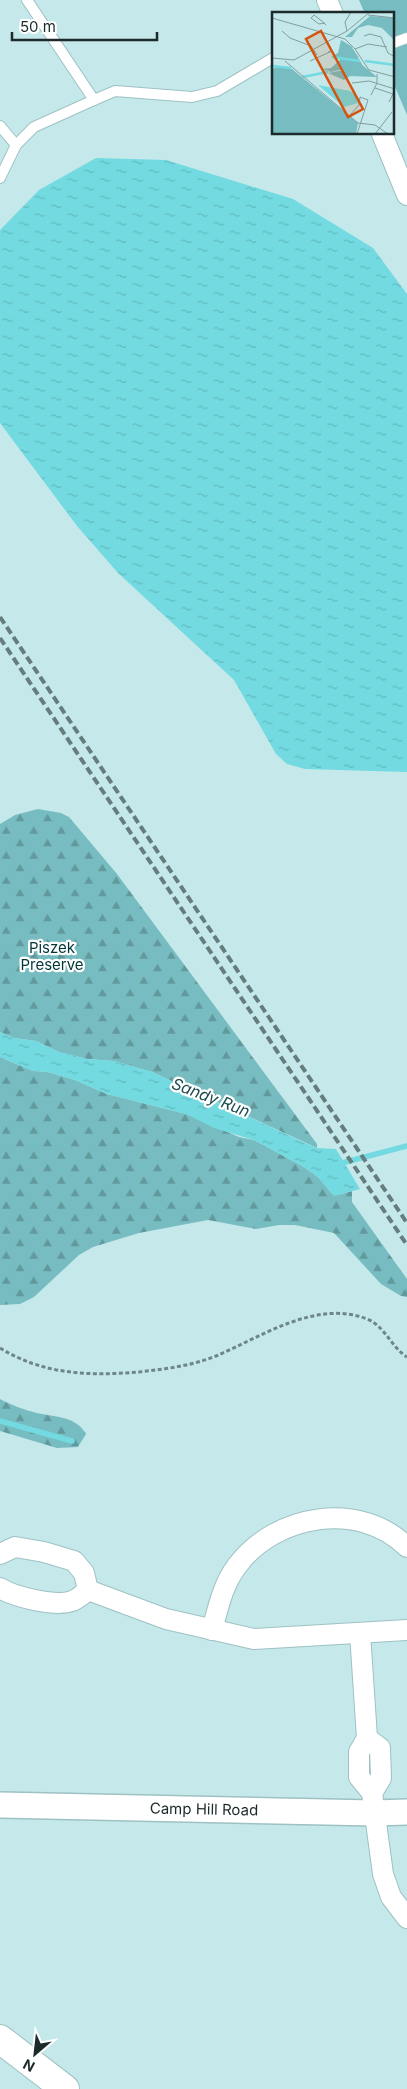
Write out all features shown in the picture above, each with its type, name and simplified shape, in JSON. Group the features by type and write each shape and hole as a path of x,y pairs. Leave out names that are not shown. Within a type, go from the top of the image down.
{"main road":[{"path":"0,2039 65,2089"}],"street":[{"path":"327,0 332,12"},
{"path":"382,135 407,195"},
{"path":"212,1630 227,1583 237,1565 252,1549 274,1533 296,1523 326,1518 350,1519 375,1528 407,1547"},
{"path":"0,1554 15,1547 44,1552 74,1561 84,1573 88,1590"},
{"path":"0,1588 15,1596 64,1603 77,1599 88,1590"},
{"path":"88,1590 166,1619 254,1639 407,1630"},
{"path":"360,1633 367,1738 359,1752 359,1777 373,1803 383,1874 391,1897 407,1918"},
{"name":"Camp Hill Road","path":"0,1805 373,1803 407,1812"}],"lane":[{"path":"27,0 94,100"},
{"path":"394,43 407,38"},
{"path":"0,178 16,145 34,127 94,100 115,91 192,97 217,91 272,59"},
{"path":"0,126 16,145"}],"path":[{"path":"0,1348 40,1367 75,1374 92,1375 151,1371 197,1362 305,1318 338,1314 368,1319 378,1325 392,1345 407,1357"}],"green space":[{"path":"359,0 407,0 407,115 394,84 394,12 364,12"},
{"name":"Piszek Preserve","path":"38,809 61,813 69,817 117,874 317,1144 317,1148 152,1072 114,1061 87,1059 59,1052 36,1041 14,1038 0,1032 0,824 15,815"},
{"path":"0,1057 33,1071 48,1072 75,1080 107,1094 186,1114 239,1137 254,1140 304,1167 318,1177 334,1196 352,1191 352,1202 407,1279 407,1297 401,1296 381,1284 334,1233 295,1225 279,1225 256,1229 208,1220 139,1233 93,1247 79,1255 34,1297 20,1304 0,1305"},
{"path":"0,1399 37,1413 71,1420 82,1428 86,1434 78,1447 57,1448 0,1431"}],"water":[{"path":"96,158 166,160 293,199 373,248 407,294 407,772 305,769 287,764 276,754 234,680 118,573 77,526 0,423 0,230 39,190"},
{"path":"0,1032 14,1038 36,1041 59,1052 87,1059 114,1061 152,1072 305,1143 317,1148 336,1149 360,1189 334,1196 318,1177 304,1167 254,1140 214,1128 186,1114 107,1094 75,1080 48,1072 33,1071 0,1057"}],"waterway":[{"name":"Sandy Run","path":"338,1164 407,1146"},
{"path":"0,1421 72,1441"}],"railway":[{"path":"0,617 407,1223"},
{"path":"0,638 407,1245"}]}
